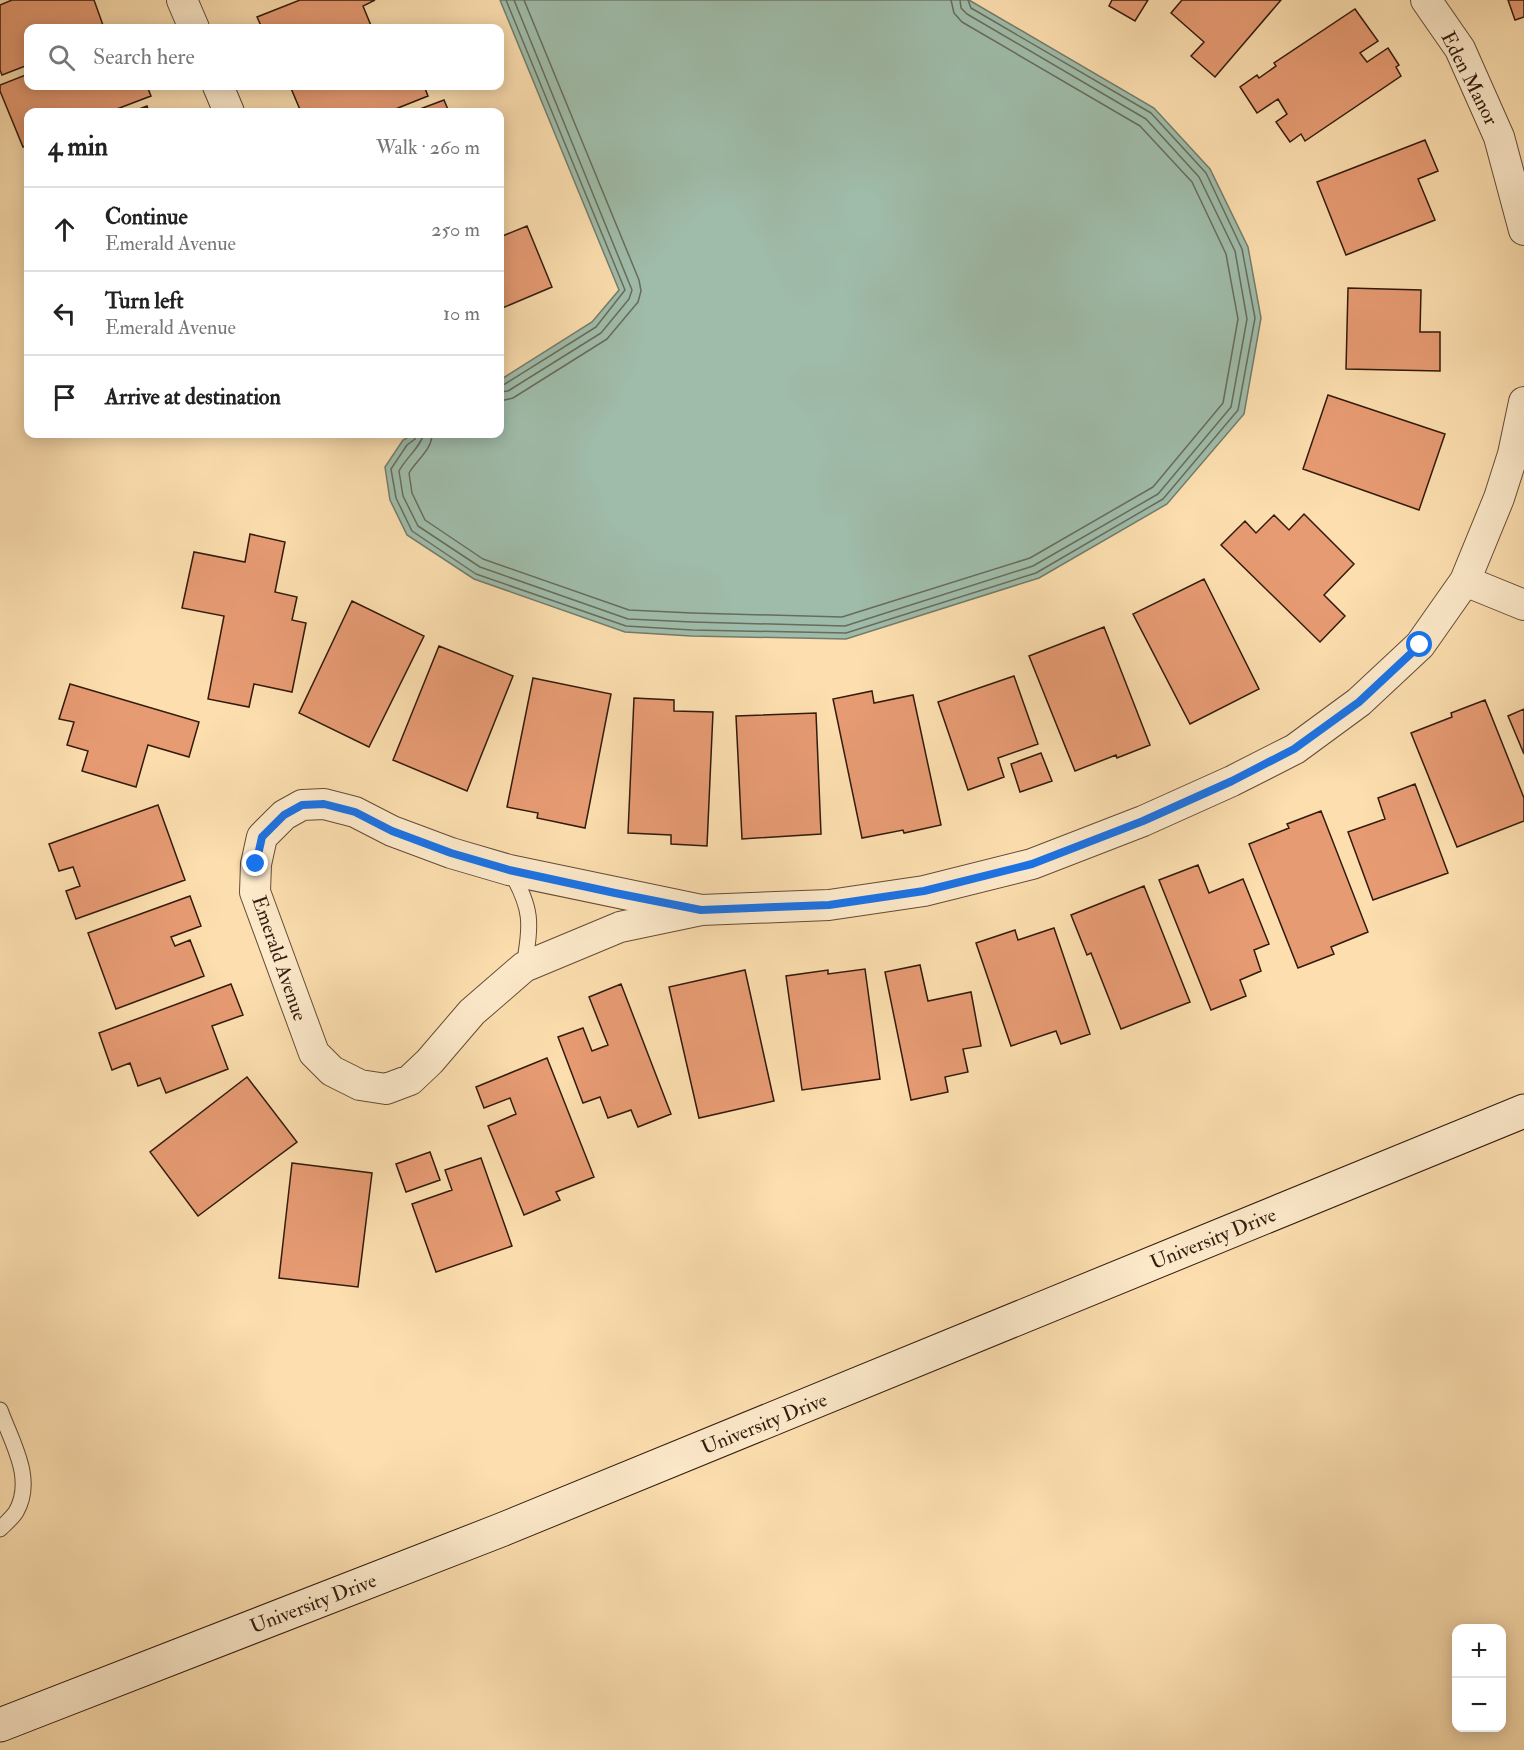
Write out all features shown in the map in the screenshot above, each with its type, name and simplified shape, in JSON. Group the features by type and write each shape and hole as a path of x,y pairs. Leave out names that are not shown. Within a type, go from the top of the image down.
{"main road":[{"name":"University Drive","path":"0,1725 501,1530 1524,1111"}],"street":[{"path":"182,0 192,24"},
{"name":"Eden Manor","path":"1426,0 1460,49 1499,137 1524,230"},
{"path":"220,90 227,108"},
{"path":"1524,402 1513,454 1513,491 1465,581 1524,605"},
{"name":"Emerald Avenue","path":"701,910 509,870 451,853 392,831 355,812 324,804 302,805 284,815 262,837 256,864 255,892 314,1053 332,1071 360,1085 386,1089 410,1080 430,1061 472,1012 524,967 620,927 701,910 829,905 924,891 1032,864 1143,821 1232,781 1294,749 1359,702 1420,645 1465,581"}],"lane":[{"path":"509,870 524,894 531,926 524,967"},
{"path":"0,1410 24,1472 24,1494 15,1514 0,1529"}],"water":[{"path":"500,0 969,0 1154,108 1210,169 1248,247 1261,318 1244,414 1167,504 1039,578 846,639 691,636 625,632 474,579 407,535 390,500 385,467 403,440 407,438 504,438 504,377 592,322 619,290"}],"building":[{"path":"12,0 94,0 103,24 24,24 24,67 2,75 0,70 0,5"},
{"path":"300,0 375,0 363,6 370,24 260,24 257,17"},
{"path":"1112,0 1148,0 1135,21 1109,6"},
{"path":"1182,0 1281,0 1215,77 1191,56 1204,42 1171,13"},
{"path":"1508,0 1524,0 1524,17 1515,20"},
{"path":"1355,9 1378,41 1360,53 1367,62 1388,48 1399,65 1396,67 1401,76 1305,141 1301,134 1290,142 1276,122 1287,114 1278,99 1257,113 1240,87 1257,75 1259,78 1276,66 1274,63"},
{"path":"24,76 24,90 149,90 151,96 120,108 24,108 23,147 0,91 0,85"},
{"path":"292,90 426,90 428,96 398,108 299,108"},
{"path":"444,100 447,108 423,108"},
{"path":"1425,140 1438,171 1418,179 1435,220 1346,255 1317,182"},
{"path":"527,226 552,287 504,307 504,235"},
{"path":"1348,288 1421,290 1420,332 1440,332 1440,371 1346,369"},
{"path":"1328,395 1445,434 1419,510 1303,469"},
{"path":"1304,514 1354,564 1324,595 1345,616 1320,642 1221,545 1245,521 1256,533 1274,515 1289,530"},
{"path":"250,534 285,542 275,592 297,597 292,620 306,623 292,692 254,684 249,707 208,699 224,616 182,608 194,552 245,562"},
{"path":"1204,579 1259,689 1190,724 1133,614"},
{"path":"352,601 424,636 369,747 299,713"},
{"path":"1104,627 1150,745 1075,771 1029,656"},
{"path":"439,646 513,676 467,791 393,760"},
{"path":"1014,676 1038,744 998,758 1004,777 968,790 938,702"},
{"path":"533,678 611,694 585,828 537,818 538,813 507,807"},
{"path":"70,684 199,722 189,757 148,745 136,787 82,771 88,751 67,745 74,722 59,719"},
{"path":"872,691 874,703 913,695 941,825 904,833 903,830 862,838 833,699"},
{"path":"634,698 674,700 674,711 713,712 707,846 671,844 671,835 628,833"},
{"path":"1485,700 1524,798 1524,821 1457,847 1411,733 1452,717 1451,713"},
{"path":"1524,709 1524,754 1508,716"},
{"path":"816,713 821,834 742,839 736,716"},
{"path":"1041,753 1052,781 1020,792 1011,764"},
{"path":"1415,784 1448,873 1373,900 1348,832 1385,819 1378,798"},
{"path":"158,805 185,880 76,919 66,891 80,886 73,867 59,871 49,844"},
{"path":"1321,811 1368,932 1331,947 1334,954 1298,968 1249,844 1289,828 1287,824"},
{"path":"1198,865 1209,893 1243,879 1269,944 1254,950 1261,971 1240,980 1246,996 1211,1010 1159,880"},
{"path":"1144,886 1190,1002 1121,1029 1091,953 1087,955 1071,915"},
{"path":"190,896 201,926 171,937 175,946 190,940 204,976 116,1009 88,933"},
{"path":"1054,928 1090,1034 1061,1044 1056,1031 1011,1046 976,943 1015,930 1018,940"},
{"path":"920,965 928,1001 971,992 981,1046 963,1049 968,1072 945,1077 948,1092 911,1100 885,972"},
{"path":"865,969 880,1079 802,1090 786,976 828,970 828,974"},
{"path":"745,970 774,1101 699,1118 669,987"},
{"path":"231,984 243,1015 212,1026 228,1069 166,1093 160,1078 138,1086 130,1063 112,1070 99,1033"},
{"path":"621,984 671,1114 638,1127 631,1110 608,1118 600,1097 583,1103 558,1037 583,1028 592,1051 608,1045 589,997"},
{"path":"547,1058 594,1177 556,1192 560,1200 524,1215 488,1126 516,1114 510,1098 484,1108 476,1087"},
{"path":"247,1077 297,1142 198,1216 150,1152"},
{"path":"430,1152 440,1180 406,1192 396,1164"},
{"path":"481,1158 512,1246 436,1272 412,1204 452,1190 445,1170"},
{"path":"292,1163 372,1173 358,1287 279,1278"}],"route":[{"path":"256,864 262,837 284,815 302,805 324,804 355,812 392,831 451,853 509,870 701,910 829,905 924,891 1032,864 1143,821 1232,781 1294,749 1359,702 1420,645"}]}
